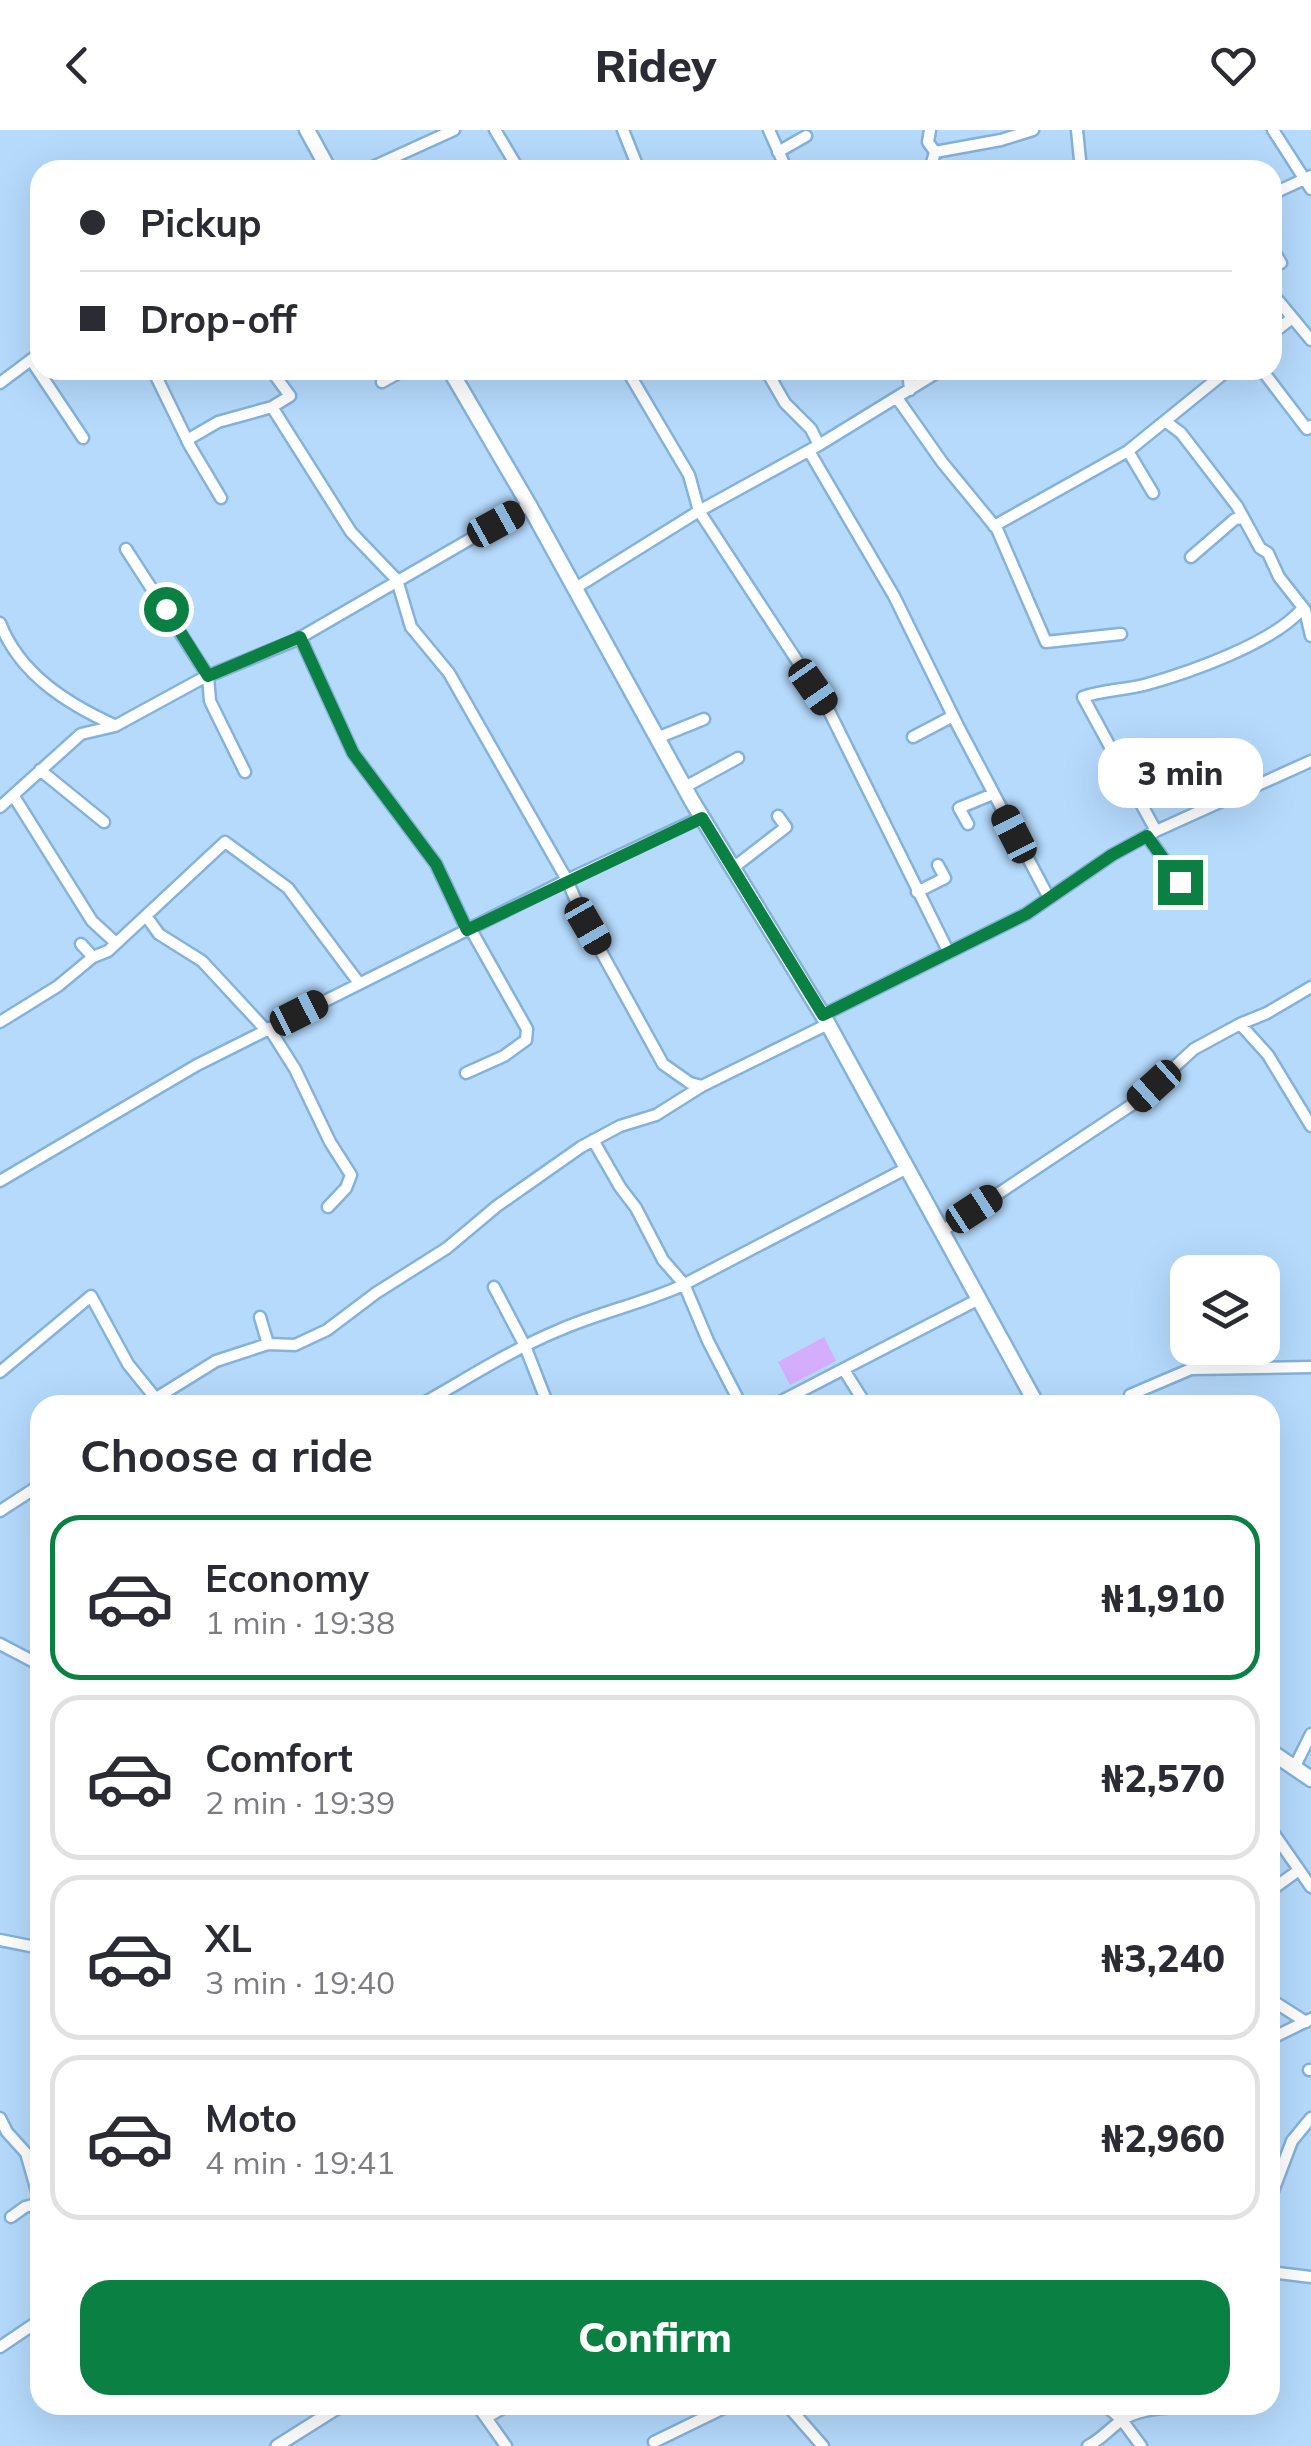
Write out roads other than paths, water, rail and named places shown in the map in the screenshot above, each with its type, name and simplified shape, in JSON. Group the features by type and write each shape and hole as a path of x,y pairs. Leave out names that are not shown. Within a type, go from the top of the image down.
{"main road":[{"path":"307,130 324,160"},
{"path":"456,380 530,505 684,787 826,1019 1032,1395"},
{"path":"1280,1759 1311,1779"}],"street":[{"path":"388,160 454,130"},
{"path":"495,130 514,160"},
{"path":"623,130 635,160"},
{"path":"768,130 783,160"},
{"path":"930,130 928,142 935,152"},
{"path":"935,152 1033,130"},
{"path":"1077,130 1080,160"},
{"path":"1273,130 1309,181 1282,190"},
{"path":"778,152 806,136"},
{"path":"933,160 935,152"},
{"path":"1282,306 1311,340"},
{"path":"1282,326 1292,318"},
{"path":"0,383 30,361"},
{"path":"49,380 82,438"},
{"path":"159,380 221,498"},
{"path":"187,440 218,422 272,407 290,396 279,380"},
{"path":"382,382 386,380"},
{"path":"633,380 689,475 699,511 826,706 948,952"},
{"path":"772,380 786,403 812,429 814,448 1049,898"},
{"path":"909,380 910,390"},
{"path":"574,589 699,511 814,448 926,380"},
{"path":"994,526 1128,451 1216,380"},
{"path":"1270,380 1307,428 1311,426"},
{"path":"897,398 994,526 1046,642 1122,634"},
{"path":"272,407 351,532 397,580 411,627 449,673 567,880 663,1064 702,1086"},
{"path":"1165,421 1181,433 1260,548 1268,553 1279,577 1306,610 1311,636"},
{"path":"1128,451 1153,492"},
{"path":"0,806 82,734 115,726 208,676 300,637 530,505"},
{"path":"1191,557 1235,519 1242,518"},
{"path":"126,550 208,676 210,701 245,772"},
{"path":"1195,902 1152,833 1082,697 1148,684 1228,655 1306,610"},
{"path":"0,623 10,647 42,682 76,707 115,726"},
{"path":"300,637 353,753 436,864 527,1029 526,1040 504,1056 466,1074"},
{"path":"913,737 953,716"},
{"path":"657,738 704,719"},
{"path":"684,787 738,758"},
{"path":"165,1395 216,1361 268,1344 295,1345 327,1330 446,1248 535,1177 593,1140 620,1126 656,1115 948,952 1026,914 1152,833 1311,760"},
{"path":"40,770 104,822"},
{"path":"13,794 92,921 116,943"},
{"path":"968,824 959,808 993,794"},
{"path":"734,868 786,828 778,816"},
{"path":"0,1181 197,1065 567,880 702,818"},
{"path":"0,1022 116,943 225,842 288,888 360,983"},
{"path":"917,892 945,878 938,865"},
{"path":"146,916 159,934 202,961 267,1029 295,1069 330,1142 352,1175 328,1207"},
{"path":"80,944 93,957"},
{"path":"942,1231 1136,1102 1194,1050 1311,987"},
{"path":"1240,1024 1268,1055 1311,1126"},
{"path":"593,1140 663,1260 684,1284 736,1395"},
{"path":"438,1395 557,1330 684,1284 907,1168"},
{"path":"494,1287 544,1395"},
{"path":"0,1372 91,1296 149,1395"},
{"path":"794,1395 979,1299"},
{"path":"260,1318 268,1344"},
{"path":"1130,1395 1191,1369 1311,1366"},
{"path":"844,1370 860,1395"},
{"path":"0,1512 30,1492"},
{"path":"0,1644 30,1660"},
{"path":"1294,1768 1311,1734"},
{"path":"1280,1842 1311,1887"},
{"path":"1280,1884 1299,1870"},
{"path":"0,1940 30,1946"},
{"path":"1280,2006 1308,2020"},
{"path":"1280,2034 1308,2020"},
{"path":"0,2118 26,2153 30,2167"},
{"path":"1280,2173 1292,2141 1311,2118"},
{"path":"11,2217 30,2205"},
{"path":"1280,2273 1311,2277"},
{"path":"0,2347 30,2327"},
{"path":"277,2446 326,2415"},
{"path":"484,2415 506,2446"},
{"path":"486,2418 491,2415"},
{"path":"654,2442 709,2415"},
{"path":"796,2415 821,2445"},
{"path":"1116,2415 1141,2446"},
{"path":"1088,2446 1135,2415"}]}
